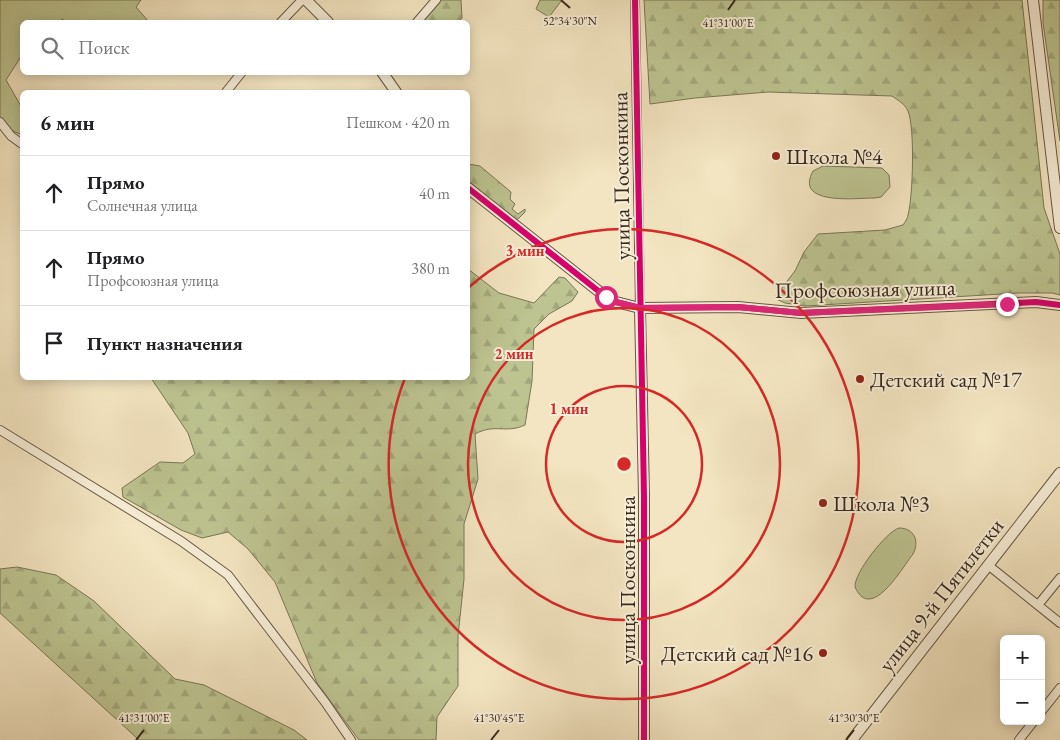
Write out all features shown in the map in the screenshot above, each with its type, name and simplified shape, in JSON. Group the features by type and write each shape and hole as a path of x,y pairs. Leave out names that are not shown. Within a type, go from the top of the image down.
{"street":[{"path":"283,20 302,0"},
{"path":"306,0 326,20"},
{"path":"419,20 436,0"},
{"name":"улица Посконкина","path":"635,0 644,506 644,740"},
{"path":"1033,0 1060,228"},
{"path":"228,90 240,75"},
{"path":"384,75 395,90"},
{"path":"0,122 10,136 20,143"},
{"name":"Профсоюзная улица","path":"470,190 612,301 640,308 738,307 801,313 1036,302 1060,304"},
{"path":"0,430 52,464 180,541 228,575 325,702 351,740"},
{"name":"улица 9-й Пятилетки","path":"852,740 1060,473"},
{"path":"988,565 1060,623"},
{"path":"1038,605 1060,578"},
{"path":"1045,707 1060,688"},
{"path":"1019,740 1031,725"}],"green space":[{"path":"0,0 141,0 136,7 147,20 20,20 20,58 6,80 20,104 20,134 11,130 0,117"},
{"path":"438,0 461,0 462,18 460,20 422,20"},
{"path":"540,0 562,0 549,17 536,9"},
{"path":"644,0 1022,0 1044,208 1060,254 1060,295 1052,293 1018,293 805,306 785,303 774,298 795,271 804,252 818,234 885,230 903,225 908,216 910,206 912,178 912,131 908,111 903,104 892,96 768,92 650,104"},
{"path":"1043,0 1060,0 1060,141 1043,23"},
{"path":"470,164 480,166 511,192 510,199 515,204 512,209 518,214 525,209 525,212 517,220 470,183"},
{"path":"823,166 882,168 889,175 890,187 881,197 874,198 842,199 819,195 812,190 809,182 813,171"},
{"path":"470,271 499,293 534,303 559,277 565,278 578,292 572,301 549,314 534,329 532,381 525,425 512,429 489,429 475,434 478,479 464,524 464,579 458,636 458,686 437,717 436,740 359,740 317,683 275,582 248,549 228,532 202,538 181,530 123,497 122,488 160,462 183,463 195,454 188,433 152,380 470,380"},
{"path":"899,528 909,530 914,536 916,544 913,554 886,589 869,599 862,596 855,587 860,572 886,537"},
{"path":"17,567 56,575 94,601 175,679 204,685 294,730 307,740 139,740 0,613 0,569"}],"cycle path":[{"path":"635,0 644,496 644,740"},
{"path":"470,190 606,297 612,301 640,308 738,307 801,313 1036,302 1060,305"}],"place":[{"name":"Школа №4","path":"776,156"},
{"name":"Детский сад №17","path":"860,379"},
{"name":"Школа №3","path":"823,503"},
{"name":"Детский сад №16","path":"823,653"}],"route":[{"path":"606,297 612,301 640,308 748,307 774,312 801,313 1007,304"}]}
